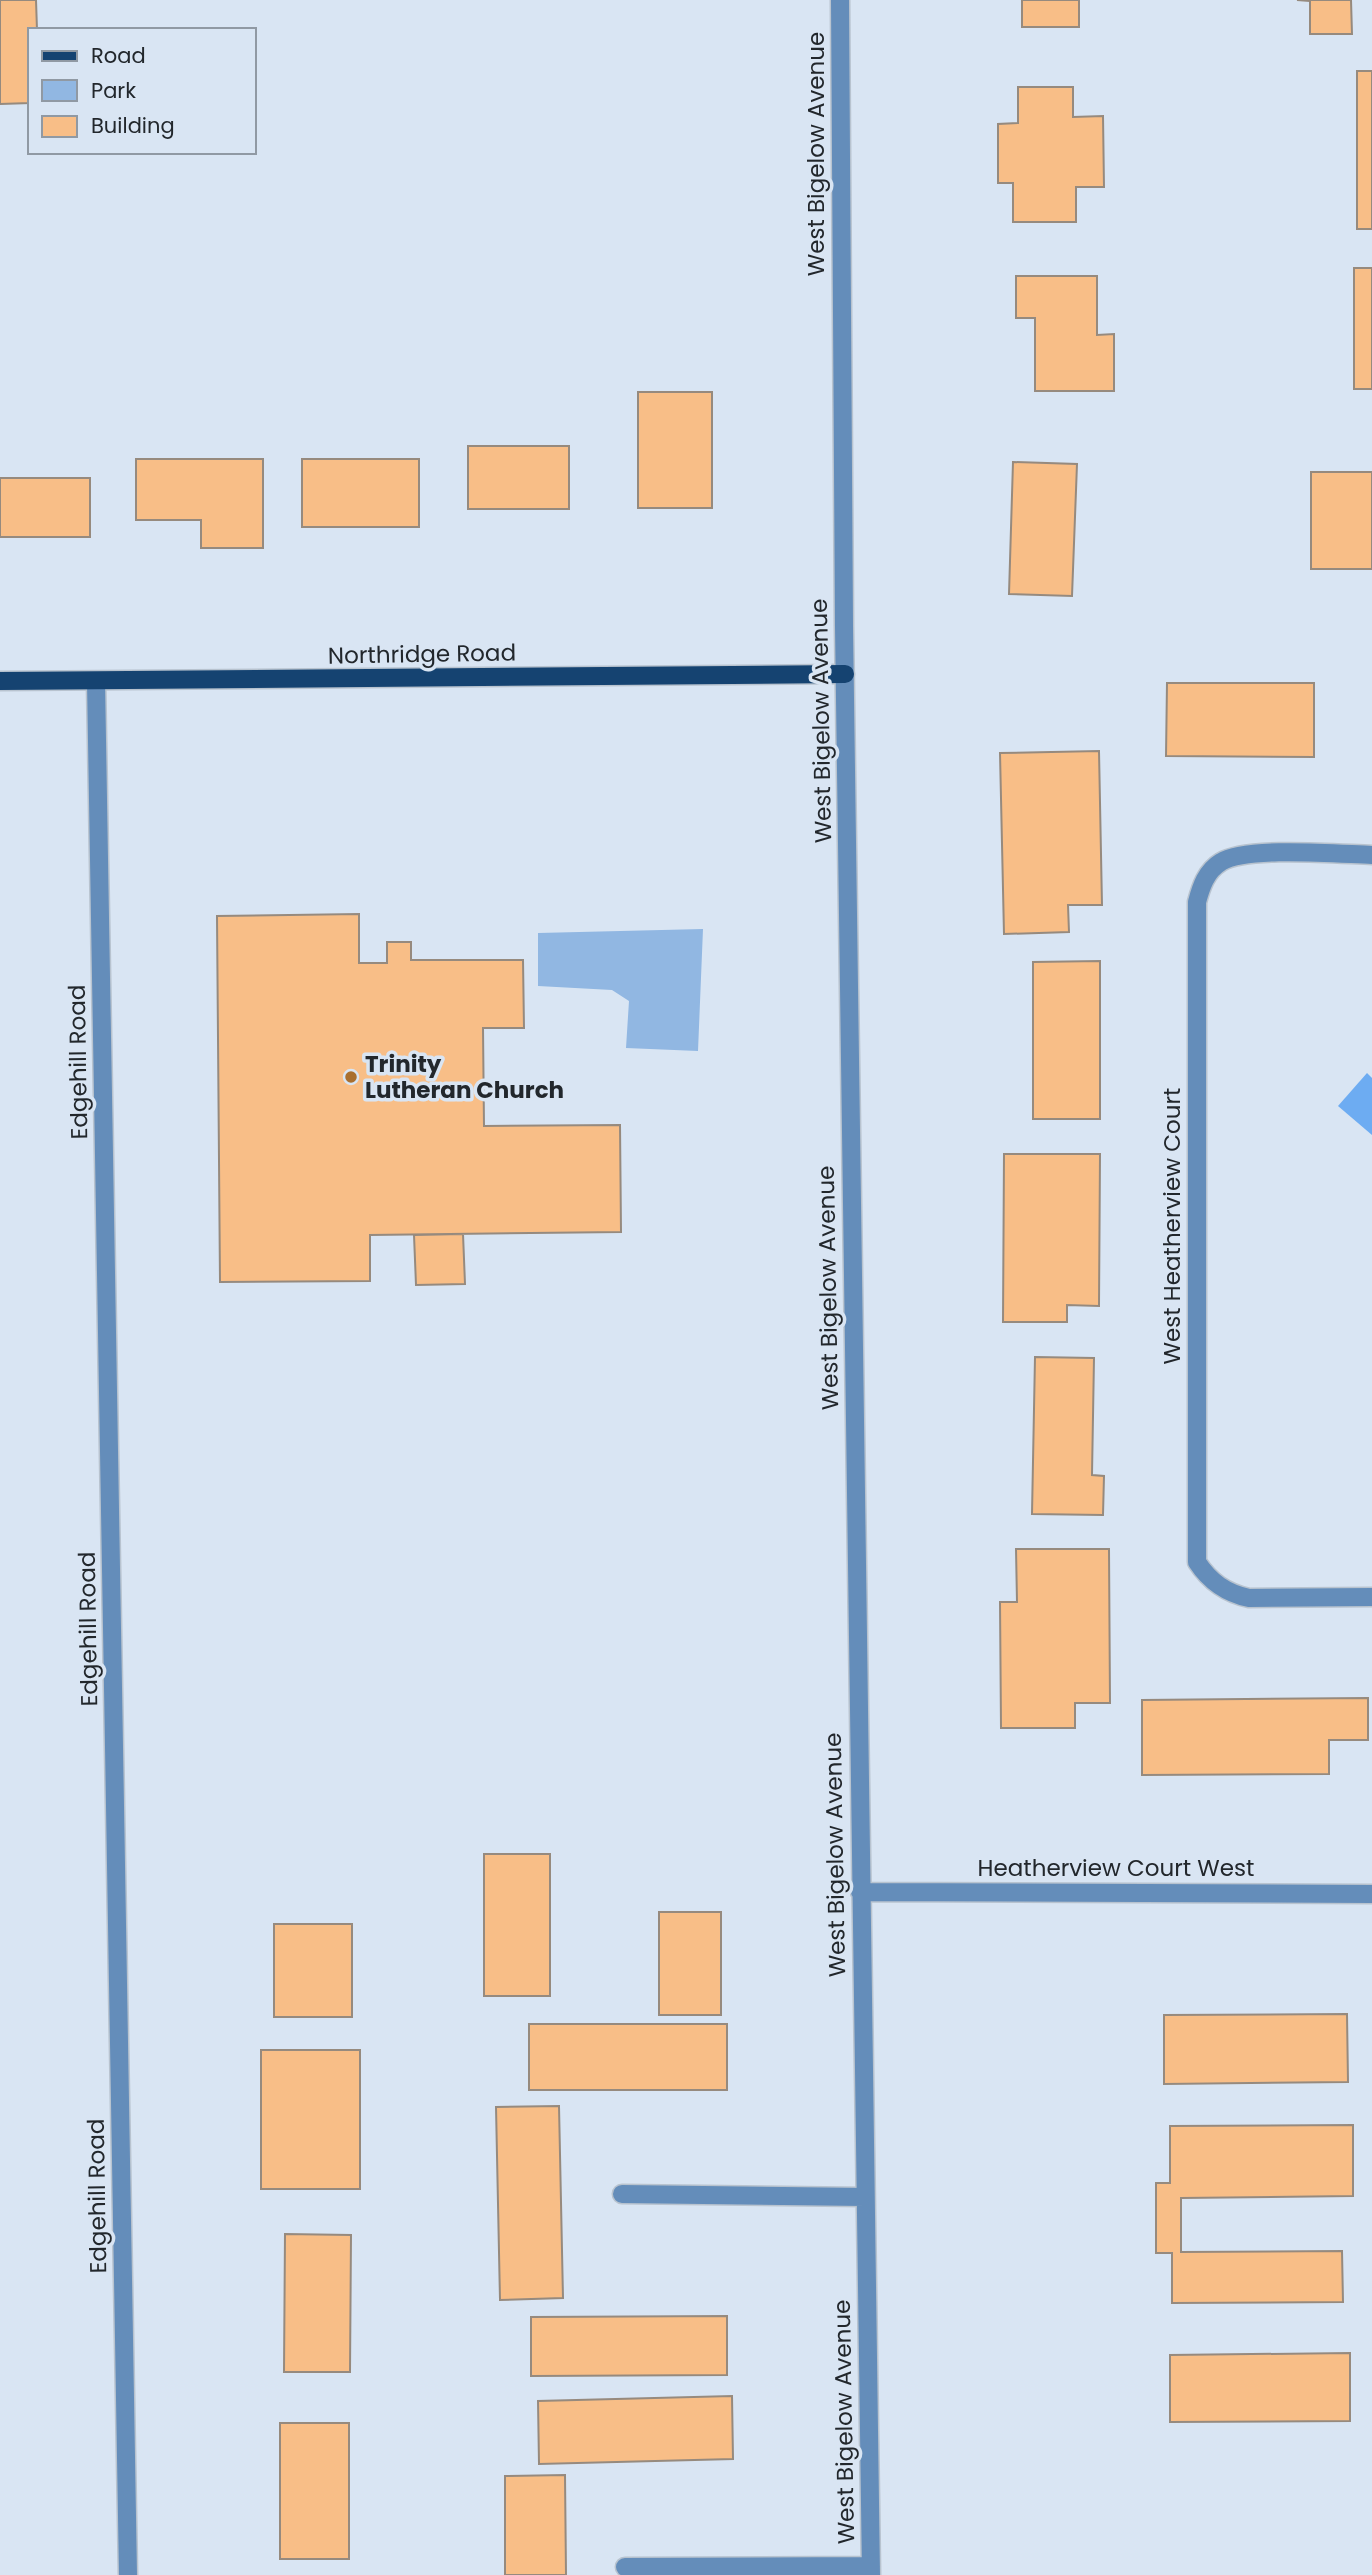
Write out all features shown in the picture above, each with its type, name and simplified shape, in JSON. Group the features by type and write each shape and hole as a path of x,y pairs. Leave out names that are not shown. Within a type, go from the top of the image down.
{"main road":[{"name":"Northridge Road","path":"0,681 845,674"}],"street":[{"name":"West Bigelow Avenue","path":"840,0 845,674 871,2570"},
{"name":"Edgehill Road","path":"96,681 128,2575"},
{"name":"West Heatherview Court","path":"1372,855 1237,856 1221,862 1209,873 1196,902 1197,1562 1208,1578 1232,1595 1372,1597"},
{"name":"Heatherview Court West","path":"860,1892 1372,1894"},
{"path":"622,2194 864,2197"},
{"path":"625,2567 871,2570"}],"green space":[{"path":"703,929 698,1051 626,1048 629,1001 612,990 538,986 538,933"}],"shaded area":[{"path":"1367,1073 1372,1078 1372,1135 1338,1106"}],"building":[{"path":"0,0 36,0 37,28 28,28 28,103 0,104"},
{"path":"1022,0 1079,0 1079,27 1022,27"},
{"path":"1297,0 1351,0 1352,34 1310,34 1310,1"},
{"path":"1357,71 1372,71 1372,229 1357,229"},
{"path":"1018,87 1073,87 1073,117 1103,116 1104,187 1076,187 1076,222 1013,222 1013,183 998,183 998,124 1018,123"},
{"path":"1354,268 1372,268 1372,389 1354,389"},
{"path":"1016,276 1097,276 1097,335 1114,334 1114,391 1035,391 1035,318 1016,318"},
{"path":"638,392 712,392 712,508 638,508"},
{"path":"468,446 569,446 569,509 468,509"},
{"path":"136,459 263,459 263,548 201,548 201,520 136,520"},
{"path":"302,459 419,459 419,527 302,527"},
{"path":"1013,462 1077,464 1072,596 1009,594"},
{"path":"1311,472 1372,472 1372,569 1311,569"},
{"path":"0,478 90,478 90,537 0,537"},
{"path":"1167,683 1314,683 1314,757 1166,756"},
{"path":"1099,751 1102,905 1068,905 1069,932 1004,934 1000,753"},
{"name":"Trinity Lutheran Church","path":"359,914 359,963 387,963 387,942 411,942 411,960 523,960 524,1028 483,1028 484,1126 620,1125 621,1232 370,1235 370,1281 220,1282 217,916"},
{"path":"1100,961 1100,1119 1033,1119 1033,962"},
{"path":"1004,1154 1100,1154 1099,1306 1067,1305 1067,1322 1003,1322"},
{"path":"463,1234 465,1284 416,1285 414,1235"},
{"path":"1035,1357 1094,1358 1092,1475 1104,1476 1103,1515 1032,1514"},
{"path":"1016,1549 1109,1549 1110,1703 1075,1703 1075,1728 1001,1728 1000,1602 1017,1602"},
{"path":"1368,1698 1368,1740 1329,1740 1329,1774 1142,1775 1142,1700"},
{"path":"484,1854 550,1854 550,1996 484,1996"},
{"path":"659,1912 721,1912 721,2015 659,2015"},
{"path":"274,1924 352,1924 352,2017 274,2017"},
{"path":"1347,2014 1348,2082 1164,2084 1164,2015"},
{"path":"529,2024 727,2024 727,2090 529,2090"},
{"path":"261,2050 360,2050 360,2189 261,2189"},
{"path":"559,2106 563,2298 500,2300 496,2107"},
{"path":"1353,2125 1353,2196 1181,2198 1181,2252 1342,2251 1343,2302 1172,2303 1172,2253 1156,2253 1156,2183 1170,2183 1170,2126"},
{"path":"285,2234 351,2235 350,2372 284,2372"},
{"path":"727,2316 727,2375 531,2376 531,2317"},
{"path":"1350,2353 1350,2421 1170,2422 1170,2355"},
{"path":"732,2396 733,2459 539,2464 538,2401"},
{"path":"280,2423 349,2423 349,2559 280,2559"},
{"path":"565,2475 566,2575 505,2575 505,2476"}],"place":[{"name":"Trinity Lutheran Church","path":"351,1077"}]}
